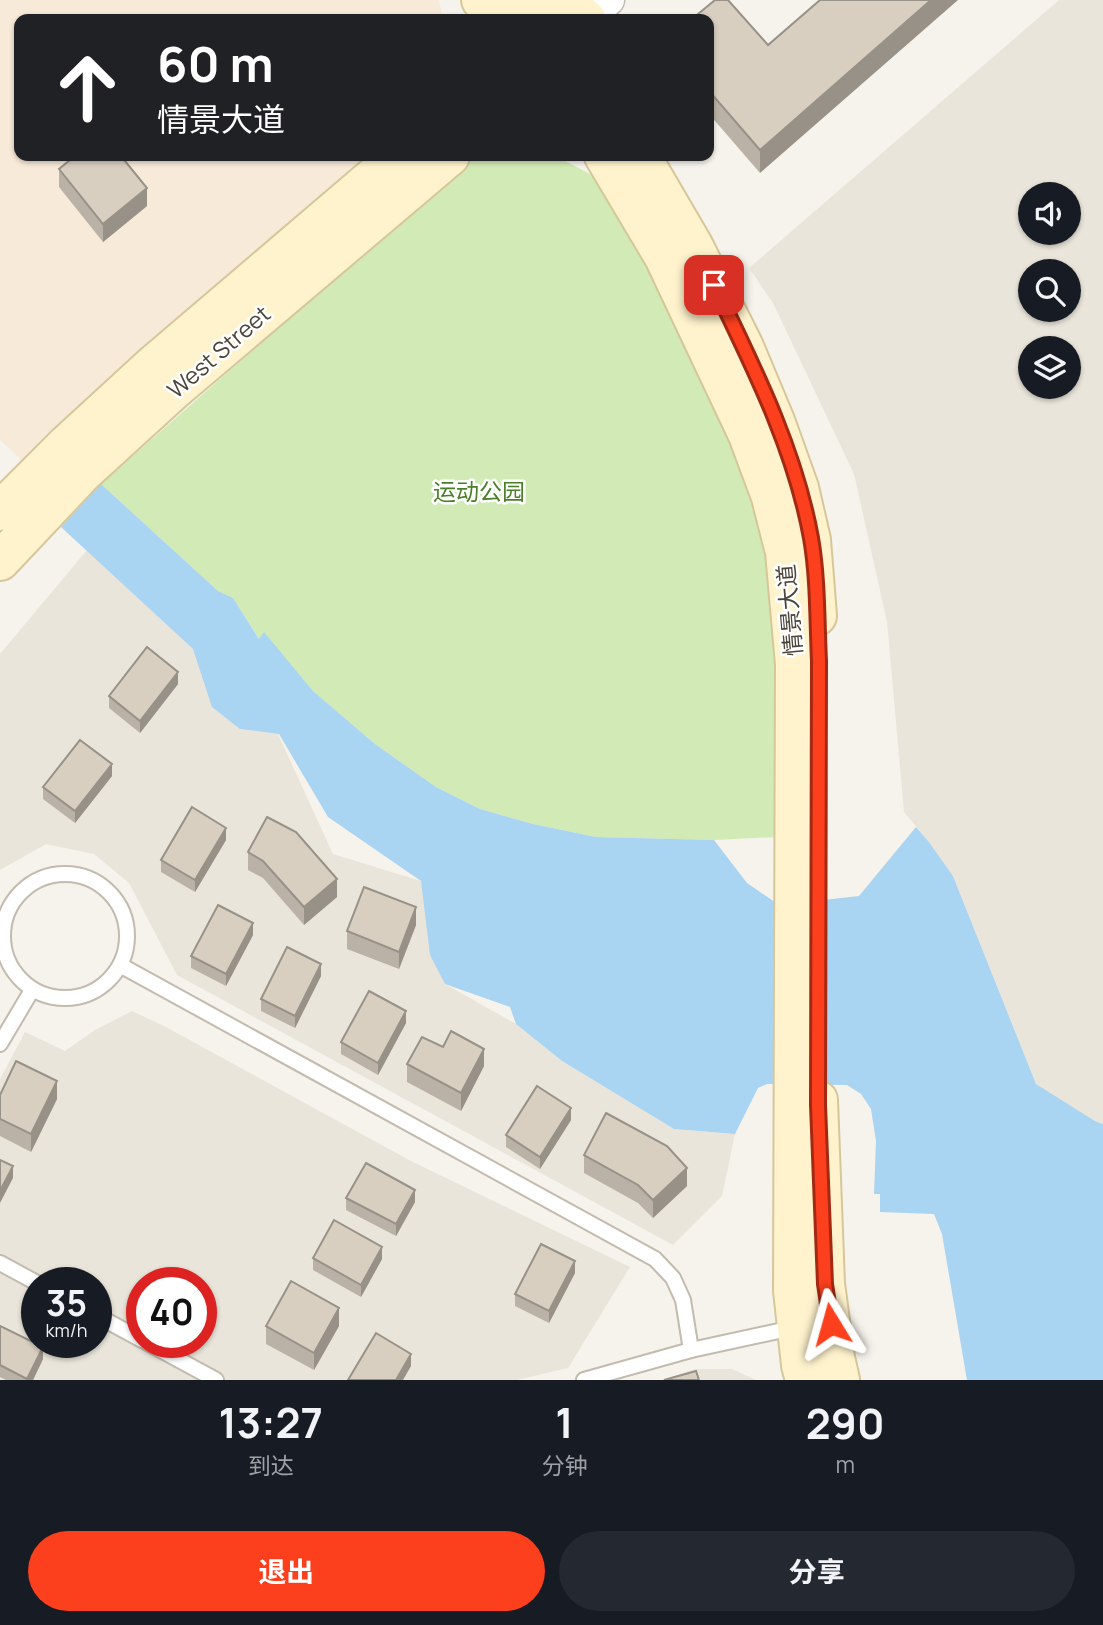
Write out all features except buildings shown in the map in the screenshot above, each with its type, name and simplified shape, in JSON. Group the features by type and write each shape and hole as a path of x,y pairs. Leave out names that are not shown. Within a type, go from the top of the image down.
{"street":[{"path":"481,0 519,11 548,3 562,4 581,14"},
{"path":"593,14 609,0"},
{"name":"West Street","path":"0,511 66,445 152,366 392,161"},
{"name":"West Street","path":"0,561 83,473 174,390 444,161"},
{"name":"情景大道","path":"607,161 664,257 748,435 811,540 819,661 806,881 806,1106 825,1284 814,1326"},
{"name":"情景大道","path":"643,161 694,244 744,346 775,421 785,493"},
{"path":"805,1380 814,1326"},
{"path":"814,1326 840,1380"}],"lane":[{"path":"75,875 97,883 114,898 125,919 127,942 120,965 104,985 82,996 56,998 32,990 14,973 4,950 3,926 12,903 29,885 51,876 75,875"},
{"path":"120,965 655,1259 674,1278 683,1300 691,1350"},
{"path":"0,1044 32,990"},
{"path":"0,1263 21,1274"},
{"path":"584,1380 691,1350 814,1326"},
{"path":"175,1358 216,1380"}],"shaded area":[{"path":"0,0 439,0 442,14 14,14 14,161 359,161 26,464 0,440"},
{"path":"1059,0 1103,0 1103,1124 1036,1084 953,876 904,812 887,622 854,474 773,303 749,268"},
{"path":"87,550 193,649 240,729 278,734 333,854 421,881 445,984 516,1024 562,1061 674,1129 735,1134 722,1196 673,1245 177,975 129,883 94,854 46,844 0,870 0,654"},
{"path":"132,1011 411,1161 630,1267 568,1368 517,1380 0,1380 0,1079 25,1032 65,1051 95,1030"},
{"path":"694,1369 732,1369 756,1380 663,1380"}],"green space":[{"name":"运动公园","path":"467,161 565,161 601,180 686,327 763,526 771,591 777,733 776,837 714,840 596,837 533,824 480,809 436,787 375,744 313,691 264,633 260,640 233,598 218,591 101,484"}],"water":[{"path":"101,484 218,591 233,598 259,639 264,632 313,691 375,744 436,787 480,809 533,824 596,837 714,840 747,883 779,905 859,896 916,827 953,876 1036,1084 1103,1124 1103,1380 967,1380 942,1234 934,1214 880,1212 880,1194 874,1194 876,1141 871,1109 861,1094 847,1085 767,1084 758,1088 735,1134 674,1129 562,1061 516,1024 510,1007 445,984 430,955 421,881 328,817 279,734 240,729 212,707 193,649 61,527"}],"route":[{"path":"714,285 744,346 775,421 799,488 811,540 819,661 818,1105 825,1284 831,1324"}]}
